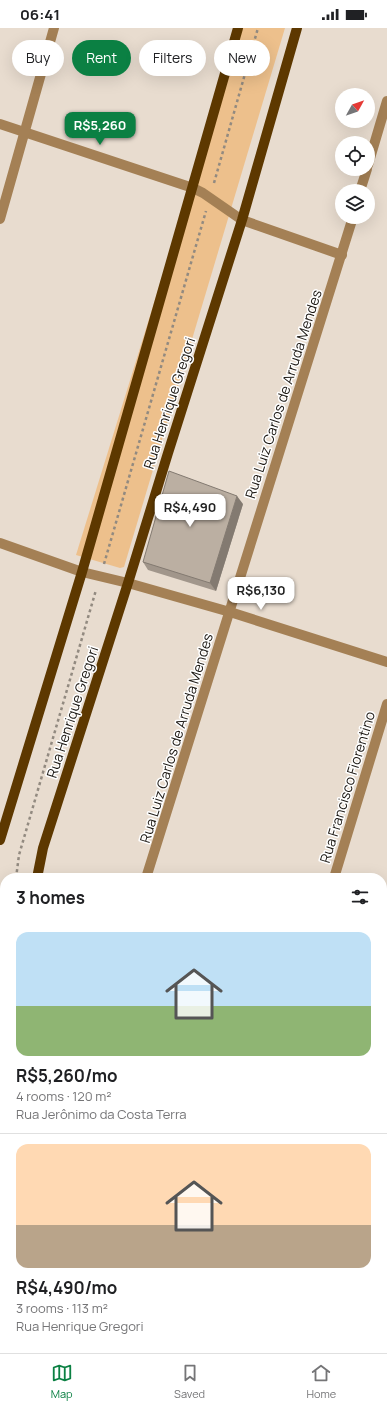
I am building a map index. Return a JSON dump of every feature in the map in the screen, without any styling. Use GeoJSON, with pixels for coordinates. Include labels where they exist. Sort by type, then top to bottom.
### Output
{"type":"FeatureCollection","features":[{"type":"Feature","properties":{"kind":"main road"},"geometry":{"type":"LineString","coordinates":[[0,840],[82,572],[238,28]]}},
{"type":"Feature","properties":{"kind":"main road","name":"Rua Henrique Gregori"},"geometry":{"type":"LineString","coordinates":[[38,873],[43,848],[242,220],[297,28]]}},
{"type":"Feature","properties":{"kind":"street"},"geometry":{"type":"LineString","coordinates":[[0,220],[26,132],[54,28]]}},
{"type":"Feature","properties":{"kind":"street"},"geometry":{"type":"LineString","coordinates":[[375,141],[387,101]]}},
{"type":"Feature","properties":{"kind":"street"},"geometry":{"type":"LineString","coordinates":[[0,124],[193,188],[210,197],[242,220],[342,255]]}},
{"type":"Feature","properties":{"kind":"street","name":"Rua Luiz Carlos de Arruda Mendes"},"geometry":{"type":"LineString","coordinates":[[148,873],[351,224]]}},
{"type":"Feature","properties":{"kind":"street"},"geometry":{"type":"LineString","coordinates":[[0,543],[82,572],[128,582],[230,612],[387,662]]}},
{"type":"Feature","properties":{"kind":"street","name":"Rua Francisco Fiorentino"},"geometry":{"type":"LineString","coordinates":[[336,873],[387,704]]}},
{"type":"Feature","properties":{"kind":"path"},"geometry":{"type":"LineString","coordinates":[[17,873],[19,855],[258,28]]}},
{"type":"Feature","properties":{"kind":"shaded area"},"geometry":{"type":"Polygon","coordinates":[[[239,28],[285,28],[124,567],[120,568],[76,555],[224,76],[270,76],[270,40],[235,40],[239,28]]]}},
{"type":"Feature","properties":{"kind":"building"},"geometry":{"type":"Polygon","coordinates":[[[169,471],[237,496],[210,583],[143,562],[169,471]]]}}]}
